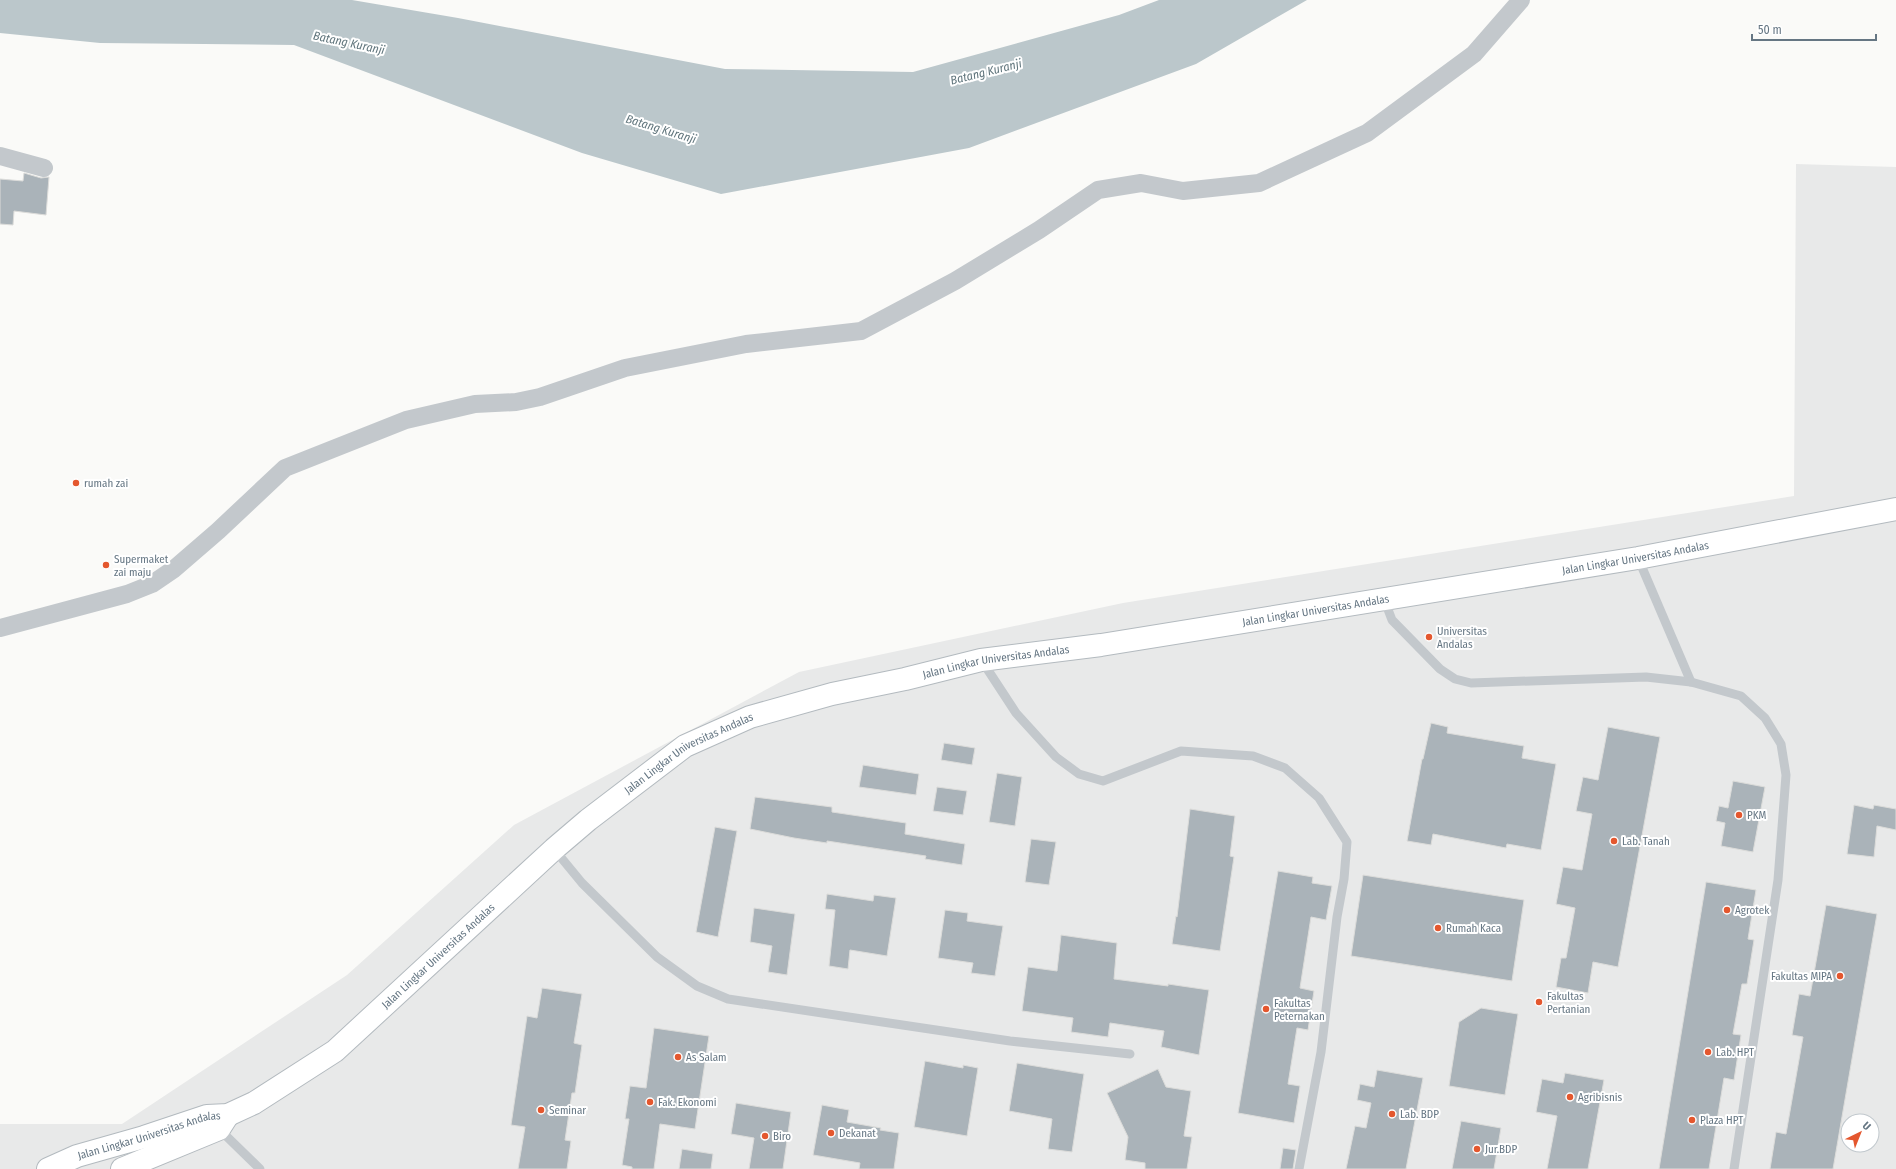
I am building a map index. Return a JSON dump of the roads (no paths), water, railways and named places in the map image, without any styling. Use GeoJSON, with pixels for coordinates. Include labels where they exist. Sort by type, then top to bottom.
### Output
{"type":"FeatureCollection","features":[{"type":"Feature","properties":{"kind":"street"},"geometry":{"type":"LineString","coordinates":[[0,628],[127,594],[152,584],[174,570],[285,468],[406,420],[475,404],[522,401],[540,397],[625,368],[746,344],[861,331],[955,281],[1039,230],[1098,190],[1141,183],[1183,191],[1259,183],[1367,133],[1474,54],[1521,0]]}},
{"type":"Feature","properties":{"kind":"street"},"geometry":{"type":"LineString","coordinates":[[0,156],[44,168]]}},
{"type":"Feature","properties":{"kind":"street","name":"Jalan Lingkar Universitas Andalas"},"geometry":{"type":"LineString","coordinates":[[122,1169],[224,1122],[335,1051],[554,849],[588,820],[685,746],[750,717],[832,694],[981,660],[1101,645],[1638,558],[1896,510]]}},
{"type":"Feature","properties":{"kind":"street","name":"Jalan Lingkar Universitas Andalas"},"geometry":{"type":"LineString","coordinates":[[48,1169],[77,1156],[144,1137],[207,1116],[224,1122]]}},
{"type":"Feature","properties":{"kind":"lane"},"geometry":{"type":"LineString","coordinates":[[1638,558],[1691,682]]}},
{"type":"Feature","properties":{"kind":"lane"},"geometry":{"type":"LineString","coordinates":[[1384,599],[1392,620],[1440,669],[1455,679],[1471,683],[1646,677],[1691,682],[1741,696],[1765,718],[1781,744],[1786,775],[1778,880],[1734,1169]]}},
{"type":"Feature","properties":{"kind":"lane"},"geometry":{"type":"LineString","coordinates":[[981,660],[1016,713],[1056,757],[1079,774],[1103,781],[1181,751],[1253,756],[1285,768],[1319,798],[1347,842],[1344,879],[1337,917],[1322,1052],[1299,1169]]}},
{"type":"Feature","properties":{"kind":"lane"},"geometry":{"type":"LineString","coordinates":[[554,849],[582,883],[656,956],[697,986],[728,999],[1010,1041],[1130,1054]]}},
{"type":"Feature","properties":{"kind":"lane"},"geometry":{"type":"LineString","coordinates":[[224,1122],[260,1169]]}},
{"type":"Feature","properties":{"kind":"water","name":"Batang Kuranji"},"geometry":{"type":"Polygon","coordinates":[[[0,0],[352,0],[458,18],[725,69],[913,72],[1119,15],[1159,0],[1307,0],[1196,64],[969,148],[721,194],[582,153],[294,45],[100,43],[0,33],[0,0]]]}},
{"type":"Feature","properties":{"kind":"place","name":"rumah zai"},"geometry":{"type":"Point","coordinates":[76,483]}},
{"type":"Feature","properties":{"kind":"place","name":"Supermaket zai maju"},"geometry":{"type":"Point","coordinates":[106,565]}},
{"type":"Feature","properties":{"kind":"place","name":"Universitas Andalas"},"geometry":{"type":"Point","coordinates":[1429,637]}},
{"type":"Feature","properties":{"kind":"place","name":"PKM"},"geometry":{"type":"Point","coordinates":[1739,815]}},
{"type":"Feature","properties":{"kind":"place","name":"Lab. Tanah"},"geometry":{"type":"Point","coordinates":[1614,841]}},
{"type":"Feature","properties":{"kind":"place","name":"Agrotek"},"geometry":{"type":"Point","coordinates":[1727,910]}},
{"type":"Feature","properties":{"kind":"place","name":"Rumah Kaca"},"geometry":{"type":"Point","coordinates":[1438,928]}},
{"type":"Feature","properties":{"kind":"place","name":"Fakultas MIPA"},"geometry":{"type":"Point","coordinates":[1840,976]}},
{"type":"Feature","properties":{"kind":"place","name":"Fakultas Pertanian"},"geometry":{"type":"Point","coordinates":[1539,1002]}},
{"type":"Feature","properties":{"kind":"place","name":"Fakultas Peternakan"},"geometry":{"type":"Point","coordinates":[1266,1009]}},
{"type":"Feature","properties":{"kind":"place","name":"Lab. HPT"},"geometry":{"type":"Point","coordinates":[1708,1052]}},
{"type":"Feature","properties":{"kind":"place","name":"As Salam"},"geometry":{"type":"Point","coordinates":[678,1057]}},
{"type":"Feature","properties":{"kind":"place","name":"Agribisnis"},"geometry":{"type":"Point","coordinates":[1570,1097]}},
{"type":"Feature","properties":{"kind":"place","name":"Fak. Ekonomi"},"geometry":{"type":"Point","coordinates":[650,1102]}},
{"type":"Feature","properties":{"kind":"place","name":"Seminar"},"geometry":{"type":"Point","coordinates":[541,1110]}},
{"type":"Feature","properties":{"kind":"place","name":"Lab. BDP"},"geometry":{"type":"Point","coordinates":[1392,1114]}},
{"type":"Feature","properties":{"kind":"place","name":"Plaza HPT"},"geometry":{"type":"Point","coordinates":[1692,1120]}},
{"type":"Feature","properties":{"kind":"place","name":"Dekanat"},"geometry":{"type":"Point","coordinates":[831,1133]}},
{"type":"Feature","properties":{"kind":"place","name":"Biro"},"geometry":{"type":"Point","coordinates":[765,1136]}},
{"type":"Feature","properties":{"kind":"place","name":"Jur.BDP"},"geometry":{"type":"Point","coordinates":[1477,1149]}}]}
